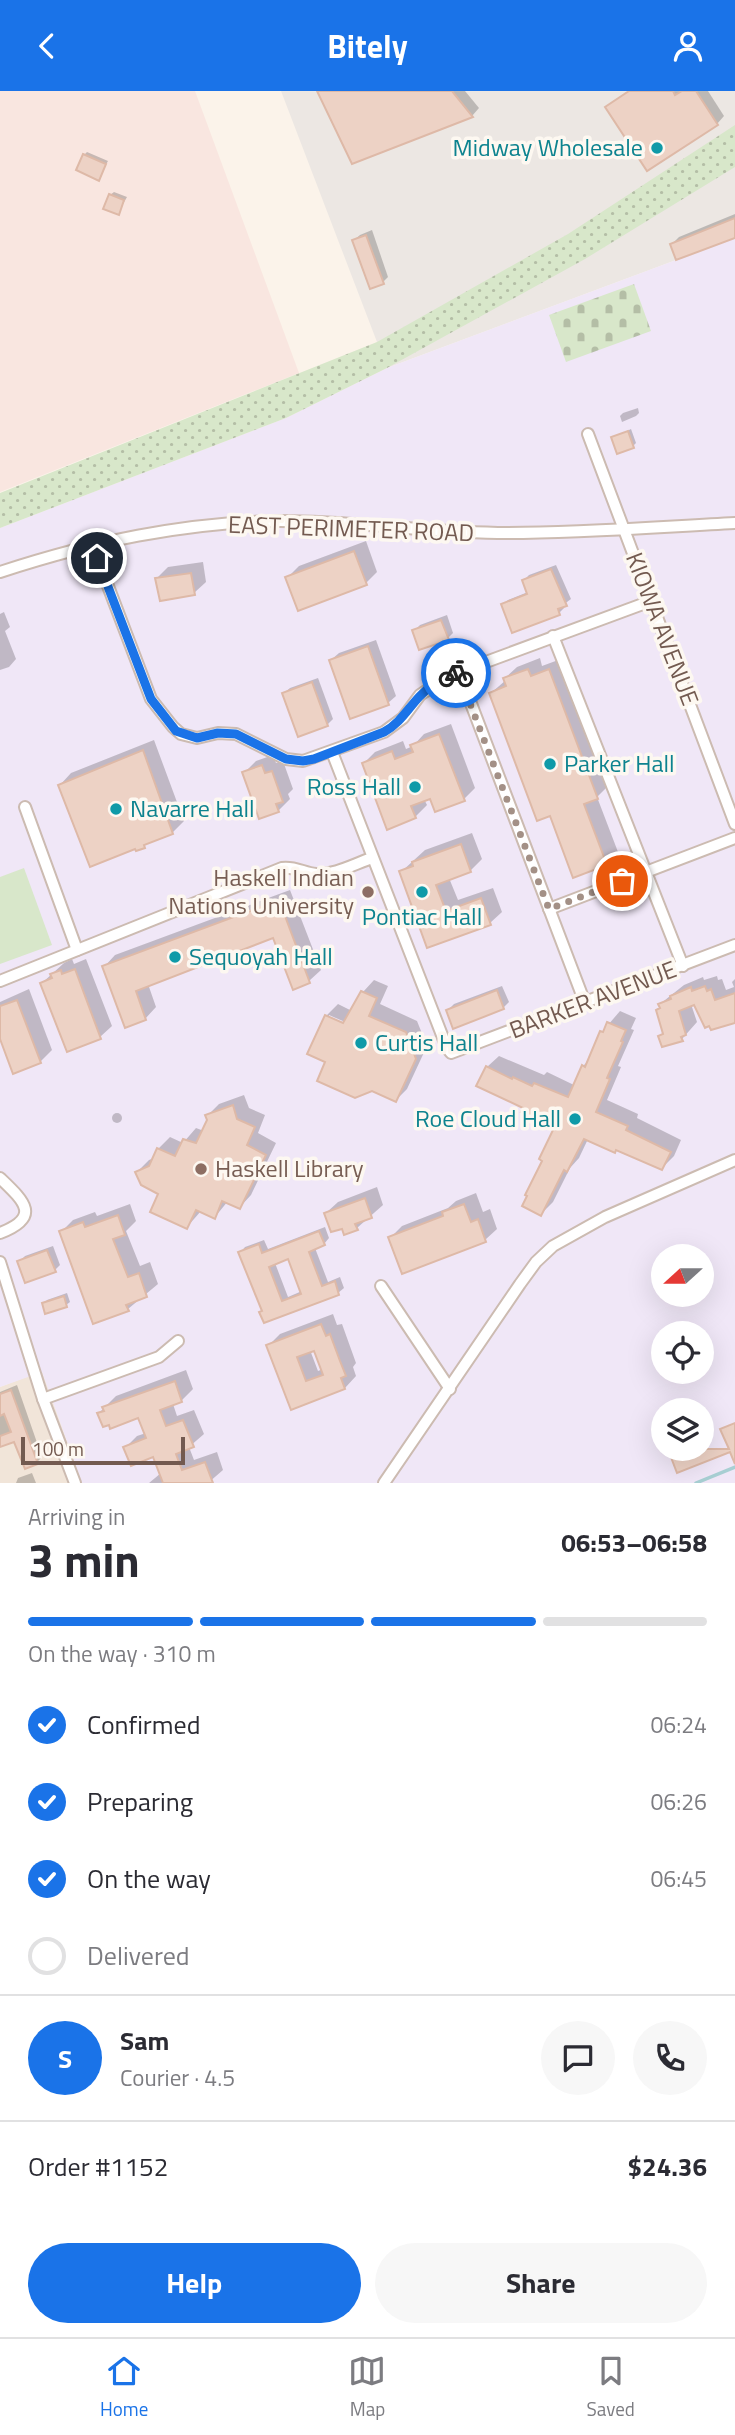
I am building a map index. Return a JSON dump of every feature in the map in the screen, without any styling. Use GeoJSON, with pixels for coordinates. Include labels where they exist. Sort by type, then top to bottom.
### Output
{"type":"FeatureCollection","features":[{"type":"Feature","properties":{"kind":"street","name":"KIOWA AVENUE"},"geometry":{"type":"LineString","coordinates":[[588,434],[735,824]]}},
{"type":"Feature","properties":{"kind":"street","name":"EAST PERIMETER ROAD"},"geometry":{"type":"LineString","coordinates":[[0,572],[92,544],[196,526],[281,521],[458,533],[556,533],[735,523]]}},
{"type":"Feature","properties":{"kind":"street"},"geometry":{"type":"LineString","coordinates":[[92,544],[151,699],[176,731],[197,738],[218,733],[236,734],[286,759],[298,761],[314,759],[394,726],[421,695],[433,685],[458,672],[651,601]]}},
{"type":"Feature","properties":{"kind":"street"},"geometry":{"type":"LineString","coordinates":[[553,636],[683,966]]}},
{"type":"Feature","properties":{"kind":"street"},"geometry":{"type":"LineString","coordinates":[[458,672],[585,1003]]}},
{"type":"Feature","properties":{"kind":"street"},"geometry":{"type":"LineString","coordinates":[[0,981],[282,868],[323,874],[372,857],[332,752]]}},
{"type":"Feature","properties":{"kind":"street"},"geometry":{"type":"LineString","coordinates":[[25,807],[77,950]]}},
{"type":"Feature","properties":{"kind":"street"},"geometry":{"type":"LineString","coordinates":[[549,909],[735,838]]}},
{"type":"Feature","properties":{"kind":"street","name":"BARKER AVENUE"},"geometry":{"type":"LineString","coordinates":[[372,857],[451,1053],[735,945]]}},
{"type":"Feature","properties":{"kind":"street"},"geometry":{"type":"LineString","coordinates":[[384,1483],[520,1284],[536,1262],[553,1246],[605,1217],[735,1160]]}},
{"type":"Feature","properties":{"kind":"street"},"geometry":{"type":"LineString","coordinates":[[0,1178],[21,1198],[25,1210],[24,1219],[19,1226],[0,1233]]}},
{"type":"Feature","properties":{"kind":"street"},"geometry":{"type":"LineString","coordinates":[[0,1262],[43,1399],[75,1483]]}},
{"type":"Feature","properties":{"kind":"street"},"geometry":{"type":"LineString","coordinates":[[382,1286],[450,1389]]}},
{"type":"Feature","properties":{"kind":"street"},"geometry":{"type":"LineString","coordinates":[[43,1399],[159,1357],[178,1341]]}},
{"type":"Feature","properties":{"kind":"shaded area"},"geometry":{"type":"Polygon","coordinates":[[[0,91],[195,91],[299,373],[0,492],[0,91]]]}},
{"type":"Feature","properties":{"kind":"shaded area"},"geometry":{"type":"Polygon","coordinates":[[[281,91],[735,91],[735,238],[387,368],[281,91]]]}},
{"type":"Feature","properties":{"kind":"shaded area","name":"Haskell Indian Nations University"},"geometry":{"type":"Polygon","coordinates":[[[735,238],[735,1483],[82,1483],[42,1372],[0,1387],[0,528],[286,418],[387,368],[735,238]]]}},
{"type":"Feature","properties":{"kind":"shaded area"},"geometry":{"type":"Polygon","coordinates":[[[42,1371],[82,1483],[0,1483],[0,1387],[42,1371]]]}},
{"type":"Feature","properties":{"kind":"green space"},"geometry":{"type":"Polygon","coordinates":[[[735,125],[735,167],[585,259],[387,368],[286,418],[0,528],[0,493],[377,342],[568,234],[735,125]]]}},
{"type":"Feature","properties":{"kind":"green space"},"geometry":{"type":"Polygon","coordinates":[[[634,284],[651,331],[566,362],[549,315],[634,284]]]}},
{"type":"Feature","properties":{"kind":"green space"},"geometry":{"type":"Polygon","coordinates":[[[24,868],[52,945],[0,964],[0,877],[24,868]]]}},
{"type":"Feature","properties":{"kind":"building"},"geometry":{"type":"Polygon","coordinates":[[[317,91],[452,91],[473,117],[352,164],[317,91]]]}},
{"type":"Feature","properties":{"kind":"building","name":"Midway Wholesale"},"geometry":{"type":"Polygon","coordinates":[[[629,91],[673,91],[675,95],[682,91],[696,91],[718,125],[647,171],[605,107],[629,91]]]}},
{"type":"Feature","properties":{"kind":"building"},"geometry":{"type":"Polygon","coordinates":[[[83,154],[106,164],[99,181],[76,170],[83,154]]]}},
{"type":"Feature","properties":{"kind":"building"},"geometry":{"type":"Polygon","coordinates":[[[109,194],[124,200],[119,215],[103,209],[109,194]]]}},
{"type":"Feature","properties":{"kind":"building"},"geometry":{"type":"Polygon","coordinates":[[[735,218],[735,238],[676,260],[670,244],[735,218]]]}},
{"type":"Feature","properties":{"kind":"building"},"geometry":{"type":"Polygon","coordinates":[[[366,235],[384,284],[370,289],[352,240],[366,235]]]}},
{"type":"Feature","properties":{"kind":"building"},"geometry":{"type":"Polygon","coordinates":[[[628,431],[634,448],[617,454],[611,437],[628,431]]]}},
{"type":"Feature","properties":{"kind":"building"},"geometry":{"type":"Polygon","coordinates":[[[354,551],[367,585],[298,611],[285,577],[354,551]]]}},
{"type":"Feature","properties":{"kind":"building"},"geometry":{"type":"Polygon","coordinates":[[[551,569],[567,606],[558,609],[560,615],[512,633],[501,604],[527,594],[522,580],[551,569]]]}},
{"type":"Feature","properties":{"kind":"building"},"geometry":{"type":"Polygon","coordinates":[[[191,573],[195,595],[160,601],[155,578],[191,573]]]}},
{"type":"Feature","properties":{"kind":"building"},"geometry":{"type":"Polygon","coordinates":[[[441,620],[449,640],[419,650],[412,630],[441,620]]]}},
{"type":"Feature","properties":{"kind":"building"},"geometry":{"type":"Polygon","coordinates":[[[368,646],[389,705],[350,719],[329,660],[368,646]]]}},
{"type":"Feature","properties":{"kind":"building","name":"Parker Hall"},"geometry":{"type":"Polygon","coordinates":[[[528,669],[531,676],[549,669],[598,799],[584,804],[607,865],[573,878],[550,816],[537,821],[489,693],[506,686],[503,678],[528,669]]]}},
{"type":"Feature","properties":{"kind":"building"},"geometry":{"type":"Polygon","coordinates":[[[312,682],[328,726],[298,737],[282,693],[312,682]]]}},
{"type":"Feature","properties":{"kind":"building","name":"Ross Hall"},"geometry":{"type":"Polygon","coordinates":[[[439,734],[465,801],[435,812],[430,799],[411,806],[416,818],[387,830],[362,763],[392,751],[395,759],[413,752],[410,745],[439,734]]]}},
{"type":"Feature","properties":{"kind":"building","name":"Navarre Hall"},"geometry":{"type":"Polygon","coordinates":[[[143,750],[173,834],[144,845],[145,848],[135,849],[90,867],[58,785],[143,750]]]}},
{"type":"Feature","properties":{"kind":"building"},"geometry":{"type":"Polygon","coordinates":[[[262,765],[265,773],[272,771],[283,802],[276,804],[279,812],[259,819],[242,772],[262,765]]]}},
{"type":"Feature","properties":{"kind":"building","name":"Pontiac Hall"},"geometry":{"type":"Polygon","coordinates":[[[461,844],[471,872],[436,885],[446,911],[481,898],[491,925],[427,948],[399,871],[413,866],[412,862],[461,844]]]}},
{"type":"Feature","properties":{"kind":"building","name":"Sequoyah Hall"},"geometry":{"type":"Polygon","coordinates":[[[279,900],[310,983],[293,990],[273,938],[136,991],[146,1020],[125,1028],[102,966],[279,900]]]}},
{"type":"Feature","properties":{"kind":"building"},"geometry":{"type":"Polygon","coordinates":[[[75,969],[101,1039],[67,1052],[40,983],[52,978],[50,974],[61,970],[62,974],[75,969]]]}},
{"type":"Feature","properties":{"kind":"building"},"geometry":{"type":"Polygon","coordinates":[[[705,986],[707,991],[711,989],[715,1000],[735,993],[735,1023],[711,1030],[709,1026],[705,1028],[694,1005],[679,1011],[686,1035],[681,1037],[683,1041],[662,1047],[658,1036],[663,1034],[656,1010],[660,1008],[658,1004],[691,987],[692,991],[705,986]]]}},
{"type":"Feature","properties":{"kind":"building"},"geometry":{"type":"Polygon","coordinates":[[[497,990],[504,1009],[453,1029],[446,1010],[497,990]]]}},
{"type":"Feature","properties":{"kind":"building","name":"Curtis Hall"},"geometry":{"type":"Polygon","coordinates":[[[361,991],[377,998],[369,1016],[406,1032],[416,1059],[396,1102],[372,1091],[355,1098],[317,1081],[325,1062],[307,1054],[325,1015],[343,1023],[361,991]]]}},
{"type":"Feature","properties":{"kind":"building"},"geometry":{"type":"Polygon","coordinates":[[[17,1000],[41,1063],[13,1074],[0,1039],[0,1006],[17,1000]]]}},
{"type":"Feature","properties":{"kind":"building","name":"Roe Cloud Hall"},"geometry":{"type":"Polygon","coordinates":[[[607,1022],[626,1030],[596,1112],[628,1126],[626,1130],[671,1152],[662,1170],[584,1139],[567,1172],[564,1170],[541,1216],[522,1206],[542,1161],[539,1159],[554,1128],[521,1112],[523,1108],[476,1086],[486,1066],[512,1079],[513,1077],[532,1086],[534,1083],[568,1097],[582,1065],[585,1067],[600,1031],[603,1032],[607,1022]]]}},
{"type":"Feature","properties":{"kind":"building","name":"Haskell Library"},"geometry":{"type":"Polygon","coordinates":[[[233,1105],[237,1119],[255,1127],[247,1145],[266,1155],[240,1209],[222,1201],[215,1219],[196,1210],[187,1229],[150,1212],[158,1194],[141,1185],[135,1172],[149,1166],[157,1148],[175,1156],[183,1139],[196,1143],[207,1120],[205,1115],[233,1105]]]}},
{"type":"Feature","properties":{"kind":"building"},"geometry":{"type":"Polygon","coordinates":[[[365,1198],[372,1218],[355,1224],[358,1230],[344,1235],[342,1229],[331,1232],[324,1213],[365,1198]]]}},
{"type":"Feature","properties":{"kind":"building"},"geometry":{"type":"Polygon","coordinates":[[[464,1204],[471,1222],[478,1219],[486,1242],[402,1274],[388,1237],[443,1216],[442,1212],[464,1204]]]}},
{"type":"Feature","properties":{"kind":"building"},"geometry":{"type":"Polygon","coordinates":[[[118,1215],[125,1235],[113,1239],[128,1277],[139,1273],[147,1297],[126,1305],[129,1311],[93,1324],[59,1231],[83,1222],[85,1227],[118,1215]]]}},
{"type":"Feature","properties":{"kind":"building"},"geometry":{"type":"Polygon","coordinates":[[[319,1231],[325,1245],[309,1252],[322,1286],[335,1281],[339,1295],[264,1323],[259,1312],[262,1311],[238,1252],[259,1244],[262,1253],[319,1231]],[[288,1259],[269,1267],[282,1301],[301,1294],[288,1259]]]}},
{"type":"Feature","properties":{"kind":"building"},"geometry":{"type":"Polygon","coordinates":[[[47,1250],[56,1272],[25,1283],[17,1261],[47,1250]]]}},
{"type":"Feature","properties":{"kind":"building"},"geometry":{"type":"Polygon","coordinates":[[[64,1296],[67,1307],[45,1314],[42,1303],[64,1296]]]}},
{"type":"Feature","properties":{"kind":"building"},"geometry":{"type":"Polygon","coordinates":[[[321,1324],[326,1336],[330,1334],[346,1376],[341,1378],[345,1389],[291,1410],[266,1345],[321,1324]],[[314,1351],[297,1357],[306,1381],[323,1375],[314,1351]]]}},
{"type":"Feature","properties":{"kind":"building"},"geometry":{"type":"Polygon","coordinates":[[[175,1381],[182,1402],[160,1410],[166,1426],[183,1420],[194,1447],[176,1454],[182,1470],[205,1462],[213,1483],[163,1483],[153,1457],[131,1466],[123,1447],[146,1438],[138,1418],[110,1429],[109,1425],[103,1427],[97,1413],[104,1411],[102,1407],[175,1381]]]}},
{"type":"Feature","properties":{"kind":"building"},"geometry":{"type":"Polygon","coordinates":[[[11,1390],[38,1464],[25,1469],[14,1442],[0,1447],[0,1436],[11,1432],[4,1414],[0,1416],[0,1394],[11,1390]]]}},
{"type":"Feature","properties":{"kind":"building"},"geometry":{"type":"Polygon","coordinates":[[[735,1423],[735,1464],[730,1452],[714,1458],[714,1449],[729,1449],[720,1429],[735,1423]]]}},
{"type":"Feature","properties":{"kind":"building"},"geometry":{"type":"Polygon","coordinates":[[[672,1461],[707,1461],[677,1473],[672,1461]]]}},
{"type":"Feature","properties":{"kind":"waterway"},"geometry":{"type":"LineString","coordinates":[[696,1483],[735,1467]]}},
{"type":"Feature","properties":{"kind":"way so far"},"geometry":{"type":"LineString","coordinates":[[456,673],[458,672],[549,909],[622,881]]}},
{"type":"Feature","properties":{"kind":"place","name":"Midway Wholesale"},"geometry":{"type":"Point","coordinates":[657,148]}},
{"type":"Feature","properties":{"kind":"place","name":"Parker Hall"},"geometry":{"type":"Point","coordinates":[550,764]}},
{"type":"Feature","properties":{"kind":"place","name":"Ross Hall"},"geometry":{"type":"Point","coordinates":[415,787]}},
{"type":"Feature","properties":{"kind":"place","name":"Navarre Hall"},"geometry":{"type":"Point","coordinates":[116,809]}},
{"type":"Feature","properties":{"kind":"place","name":"Haskell Indian Nations University"},"geometry":{"type":"Point","coordinates":[368,892]}},
{"type":"Feature","properties":{"kind":"place","name":"Pontiac Hall"},"geometry":{"type":"Point","coordinates":[422,892]}},
{"type":"Feature","properties":{"kind":"place","name":"Sequoyah Hall"},"geometry":{"type":"Point","coordinates":[175,957]}},
{"type":"Feature","properties":{"kind":"place","name":"Curtis Hall"},"geometry":{"type":"Point","coordinates":[361,1043]}},
{"type":"Feature","properties":{"kind":"place","name":"Roe Cloud Hall"},"geometry":{"type":"Point","coordinates":[575,1119]}},
{"type":"Feature","properties":{"kind":"place","name":"Haskell Library"},"geometry":{"type":"Point","coordinates":[201,1169]}},
{"type":"Feature","properties":{"kind":"route"},"geometry":{"type":"LineString","coordinates":[[97,558],[151,699],[181,734],[197,738],[218,733],[236,734],[286,759],[314,759],[394,726],[421,695],[456,673]]}}]}
